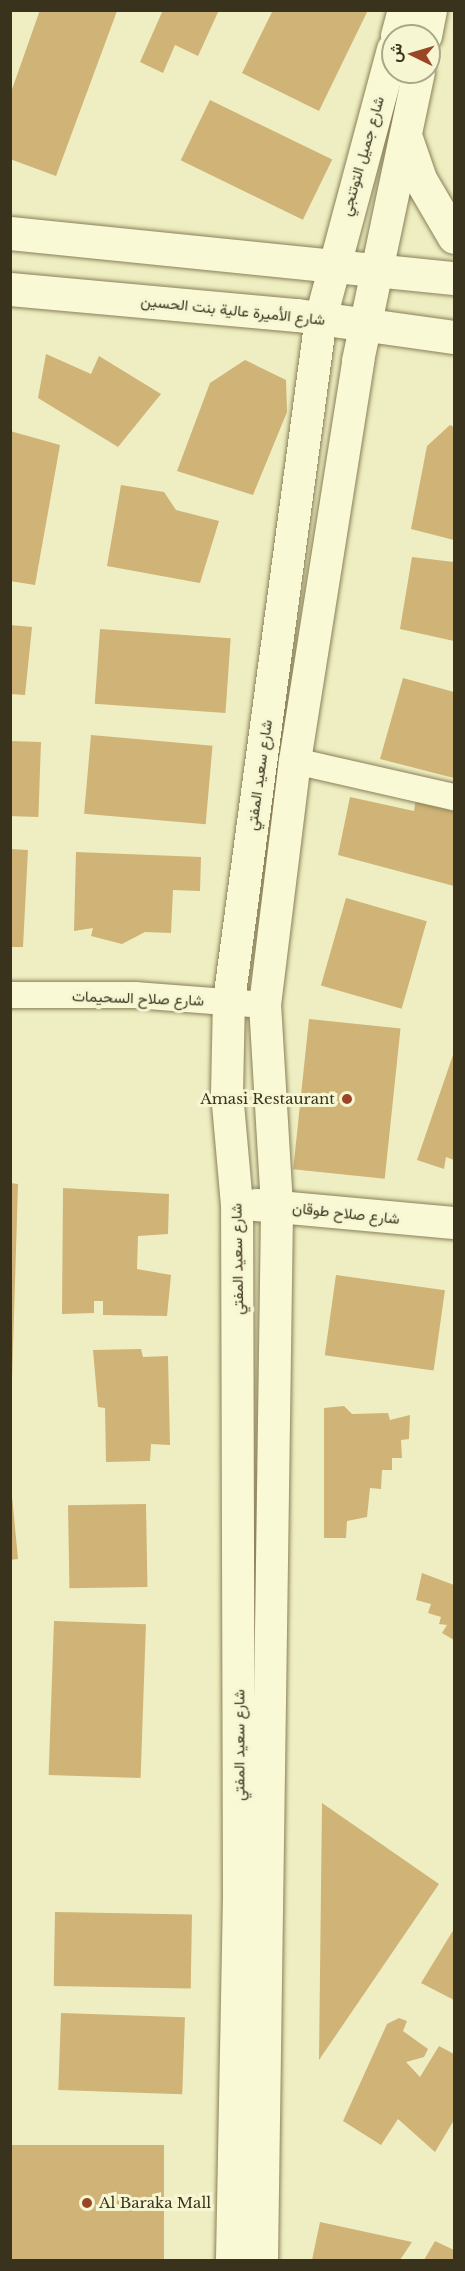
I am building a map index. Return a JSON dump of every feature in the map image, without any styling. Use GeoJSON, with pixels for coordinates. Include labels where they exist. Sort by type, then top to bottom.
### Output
{"type":"FeatureCollection","features":[{"type":"Feature","properties":{"kind":"main road"},"geometry":{"type":"LineString","coordinates":[[406,138],[420,179],[454,237]]}},
{"type":"Feature","properties":{"kind":"main road"},"geometry":{"type":"LineString","coordinates":[[10,233],[454,278]]}},
{"type":"Feature","properties":{"kind":"main road","name":"شارع الأميرة عالية بنت الحسين"},"geometry":{"type":"LineString","coordinates":[[10,289],[321,318],[454,337]]}},
{"type":"Feature","properties":{"kind":"street","name":"شارع جميل التوتنجي"},"geometry":{"type":"LineString","coordinates":[[332,264],[383,84]]}},
{"type":"Feature","properties":{"kind":"street"},"geometry":{"type":"LineString","coordinates":[[262,2260],[277,1206],[265,1005],[296,761],[365,323],[374,269],[417,84]]}},
{"type":"Feature","properties":{"kind":"street","name":"شارع سعيد المفتي"},"geometry":{"type":"LineString","coordinates":[[232,2260],[239,1900],[237,1205],[227,1094],[229,1001],[321,318],[332,264]]}},
{"type":"Feature","properties":{"kind":"street"},"geometry":{"type":"LineString","coordinates":[[296,761],[454,797]]}},
{"type":"Feature","properties":{"kind":"street","name":"شارع صلاح السحيمات"},"geometry":{"type":"LineString","coordinates":[[10,996],[229,1001],[265,1005]]}},
{"type":"Feature","properties":{"kind":"street","name":"شارع صلاح طوقان"},"geometry":{"type":"LineString","coordinates":[[237,1205],[277,1206],[454,1223]]}},
{"type":"Feature","properties":{"kind":"building"},"geometry":{"type":"Polygon","coordinates":[[[40,10],[117,11],[56,176],[10,159],[10,95],[40,10]]]}},
{"type":"Feature","properties":{"kind":"building"},"geometry":{"type":"Polygon","coordinates":[[[163,10],[219,10],[198,56],[175,45],[163,73],[140,62],[163,10]]]}},
{"type":"Feature","properties":{"kind":"building"},"geometry":{"type":"Polygon","coordinates":[[[273,10],[368,10],[319,111],[242,73],[273,10]]]}},
{"type":"Feature","properties":{"kind":"building"},"geometry":{"type":"Polygon","coordinates":[[[210,100],[332,160],[303,220],[181,160],[210,100]]]}},
{"type":"Feature","properties":{"kind":"building"},"geometry":{"type":"Polygon","coordinates":[[[46,354],[91,374],[99,356],[161,394],[118,447],[38,398],[46,354]]]}},
{"type":"Feature","properties":{"kind":"building"},"geometry":{"type":"Polygon","coordinates":[[[245,360],[286,380],[287,412],[253,495],[177,471],[210,383],[245,360]]]}},
{"type":"Feature","properties":{"kind":"building"},"geometry":{"type":"Polygon","coordinates":[[[450,425],[454,427],[454,540],[411,529],[427,446],[450,425]]]}},
{"type":"Feature","properties":{"kind":"building"},"geometry":{"type":"Polygon","coordinates":[[[10,431],[60,445],[35,585],[10,581],[10,431]]]}},
{"type":"Feature","properties":{"kind":"building"},"geometry":{"type":"Polygon","coordinates":[[[121,485],[164,492],[176,510],[219,521],[200,583],[107,566],[121,485]]]}},
{"type":"Feature","properties":{"kind":"building"},"geometry":{"type":"Polygon","coordinates":[[[412,557],[454,562],[454,641],[400,629],[412,557]]]}},
{"type":"Feature","properties":{"kind":"building"},"geometry":{"type":"Polygon","coordinates":[[[10,625],[32,627],[25,695],[10,694],[10,625]]]}},
{"type":"Feature","properties":{"kind":"building"},"geometry":{"type":"Polygon","coordinates":[[[100,629],[231,638],[225,713],[95,704],[100,629]]]}},
{"type":"Feature","properties":{"kind":"building"},"geometry":{"type":"Polygon","coordinates":[[[403,678],[454,692],[454,778],[380,759],[403,678]]]}},
{"type":"Feature","properties":{"kind":"building"},"geometry":{"type":"Polygon","coordinates":[[[91,735],[213,746],[206,824],[84,814],[91,735]]]}},
{"type":"Feature","properties":{"kind":"building"},"geometry":{"type":"Polygon","coordinates":[[[10,741],[41,742],[38,817],[10,816],[10,741]]]}},
{"type":"Feature","properties":{"kind":"building"},"geometry":{"type":"Polygon","coordinates":[[[350,797],[414,811],[416,798],[454,812],[454,886],[338,855],[350,797]]]}},
{"type":"Feature","properties":{"kind":"building"},"geometry":{"type":"Polygon","coordinates":[[[10,849],[28,850],[23,947],[10,947],[10,849]]]}},
{"type":"Feature","properties":{"kind":"building"},"geometry":{"type":"Polygon","coordinates":[[[76,852],[201,857],[200,891],[173,890],[171,933],[145,932],[122,944],[91,936],[93,928],[74,931],[76,852]]]}},
{"type":"Feature","properties":{"kind":"building"},"geometry":{"type":"Polygon","coordinates":[[[346,898],[427,921],[402,1009],[321,985],[346,898]]]}},
{"type":"Feature","properties":{"kind":"building","name":"Amasi Restaurant"},"geometry":{"type":"Polygon","coordinates":[[[309,1019],[400,1029],[385,1179],[293,1169],[309,1019]]]}},
{"type":"Feature","properties":{"kind":"building"},"geometry":{"type":"Polygon","coordinates":[[[454,1052],[454,1160],[446,1157],[444,1169],[417,1160],[454,1052]]]}},
{"type":"Feature","properties":{"kind":"building"},"geometry":{"type":"Polygon","coordinates":[[[10,1183],[18,1184],[12,1381],[10,1381],[10,1183]]]}},
{"type":"Feature","properties":{"kind":"building"},"geometry":{"type":"Polygon","coordinates":[[[63,1188],[169,1194],[168,1234],[138,1236],[137,1269],[171,1275],[167,1316],[103,1315],[103,1301],[94,1301],[94,1313],[62,1314],[63,1188]]]}},
{"type":"Feature","properties":{"kind":"building"},"geometry":{"type":"Polygon","coordinates":[[[336,1275],[445,1290],[434,1371],[325,1355],[336,1275]]]}},
{"type":"Feature","properties":{"kind":"building"},"geometry":{"type":"Polygon","coordinates":[[[141,1349],[143,1357],[168,1356],[170,1445],[151,1444],[150,1461],[106,1462],[105,1408],[98,1407],[93,1350],[141,1349]]]}},
{"type":"Feature","properties":{"kind":"building"},"geometry":{"type":"Polygon","coordinates":[[[344,1406],[352,1414],[388,1413],[390,1420],[410,1415],[409,1439],[401,1440],[402,1458],[392,1458],[392,1470],[382,1470],[381,1489],[370,1488],[367,1517],[347,1521],[346,1538],[324,1538],[324,1408],[344,1406]]]}},
{"type":"Feature","properties":{"kind":"building"},"geometry":{"type":"Polygon","coordinates":[[[10,1475],[18,1559],[10,1560],[10,1475]]]}},
{"type":"Feature","properties":{"kind":"building"},"geometry":{"type":"Polygon","coordinates":[[[146,1504],[147,1587],[69,1588],[68,1505],[146,1504]]]}},
{"type":"Feature","properties":{"kind":"building"},"geometry":{"type":"Polygon","coordinates":[[[422,1573],[454,1585],[454,1640],[442,1633],[447,1625],[439,1624],[441,1617],[428,1613],[431,1604],[416,1600],[422,1573]]]}},
{"type":"Feature","properties":{"kind":"building"},"geometry":{"type":"Polygon","coordinates":[[[54,1621],[146,1624],[141,1778],[49,1775],[54,1621]]]}},
{"type":"Feature","properties":{"kind":"building"},"geometry":{"type":"Polygon","coordinates":[[[322,1803],[439,1884],[319,2060],[322,1803]]]}},
{"type":"Feature","properties":{"kind":"building"},"geometry":{"type":"Polygon","coordinates":[[[55,1912],[192,1914],[191,1988],[54,1986],[55,1912]]]}},
{"type":"Feature","properties":{"kind":"building"},"geometry":{"type":"Polygon","coordinates":[[[454,1929],[454,2000],[421,1983],[454,1929]]]}},
{"type":"Feature","properties":{"kind":"building"},"geometry":{"type":"Polygon","coordinates":[[[61,2013],[185,2017],[182,2094],[58,2090],[61,2013]]]}},
{"type":"Feature","properties":{"kind":"building"},"geometry":{"type":"Polygon","coordinates":[[[399,2018],[407,2021],[403,2031],[428,2049],[424,2057],[406,2062],[420,2077],[439,2046],[454,2054],[454,2120],[435,2152],[398,2119],[381,2145],[343,2121],[387,2024],[399,2018]]]}},
{"type":"Feature","properties":{"kind":"building","name":"Al Baraka Mall"},"geometry":{"type":"Polygon","coordinates":[[[10,2145],[164,2145],[164,2260],[10,2260],[10,2145]]]}},
{"type":"Feature","properties":{"kind":"building"},"geometry":{"type":"Polygon","coordinates":[[[320,2222],[412,2242],[400,2260],[312,2260],[320,2222]]]}},
{"type":"Feature","properties":{"kind":"building"},"geometry":{"type":"Polygon","coordinates":[[[435,2241],[454,2250],[454,2260],[424,2260],[435,2241]]]}},
{"type":"Feature","properties":{"kind":"place","name":"Amasi Restaurant"},"geometry":{"type":"Point","coordinates":[347,1099]}},
{"type":"Feature","properties":{"kind":"place","name":"Al Baraka Mall"},"geometry":{"type":"Point","coordinates":[87,2203]}}]}
